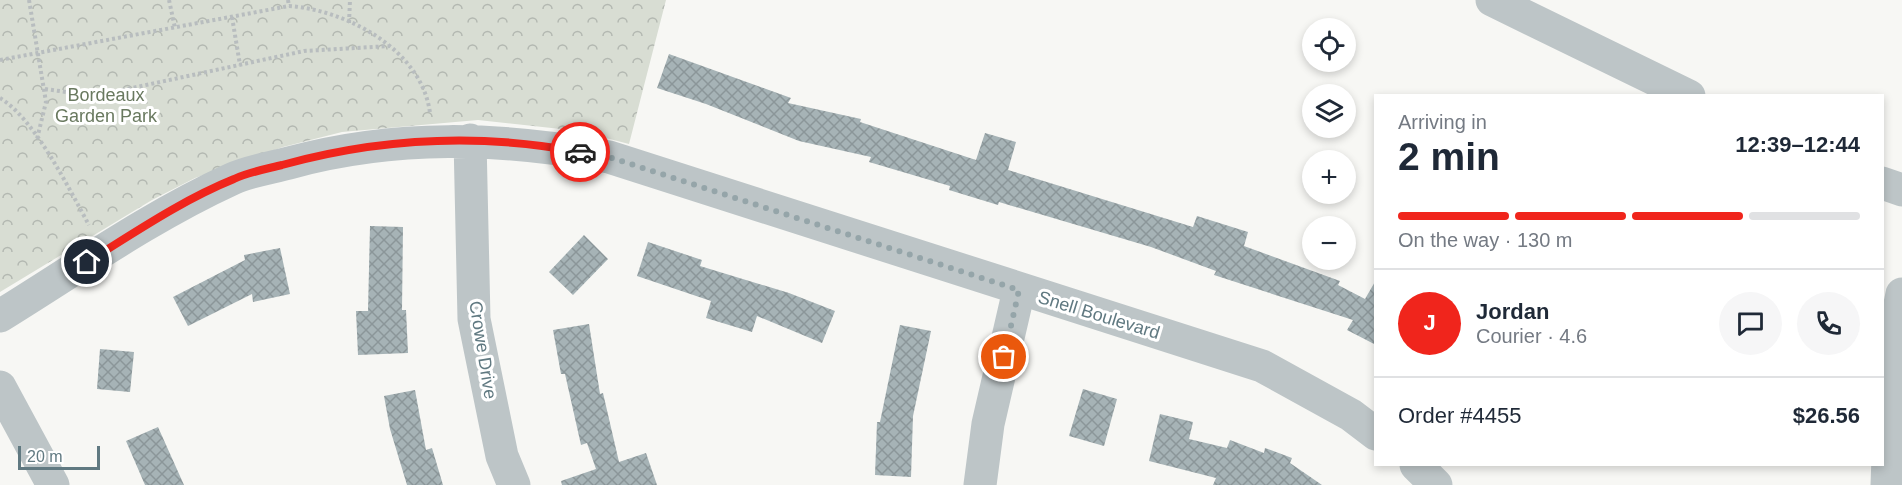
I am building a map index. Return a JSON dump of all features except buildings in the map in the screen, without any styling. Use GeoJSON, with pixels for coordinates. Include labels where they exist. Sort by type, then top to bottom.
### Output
{"type":"FeatureCollection","features":[{"type":"Feature","properties":{"kind":"street"},"geometry":{"type":"LineString","coordinates":[[1492,0],[1685,94]]}},
{"type":"Feature","properties":{"kind":"street","name":"Snell Boulevard"},"geometry":{"type":"LineString","coordinates":[[0,315],[170,211],[234,178],[342,150],[433,140],[470,140],[550,146],[609,157],[1262,366],[1351,415],[1374,432]]}},
{"type":"Feature","properties":{"kind":"street","name":"Crowe Drive"},"geometry":{"type":"LineString","coordinates":[[470,140],[474,319],[502,456],[514,485]]}},
{"type":"Feature","properties":{"kind":"street"},"geometry":{"type":"LineString","coordinates":[[1884,184],[1902,190]]}},
{"type":"Feature","properties":{"kind":"street"},"geometry":{"type":"LineString","coordinates":[[980,485],[988,424],[1019,290]]}},
{"type":"Feature","properties":{"kind":"street"},"geometry":{"type":"LineString","coordinates":[[1887,485],[1892,345],[1902,294]]}},
{"type":"Feature","properties":{"kind":"street"},"geometry":{"type":"LineString","coordinates":[[0,387],[53,485]]}},
{"type":"Feature","properties":{"kind":"street"},"geometry":{"type":"LineString","coordinates":[[1417,466],[1436,485]]}},
{"type":"Feature","properties":{"kind":"path"},"geometry":{"type":"LineString","coordinates":[[29,0],[45,89],[46,113],[37,139]]}},
{"type":"Feature","properties":{"kind":"path"},"geometry":{"type":"LineString","coordinates":[[170,0],[175,28]]}},
{"type":"Feature","properties":{"kind":"path"},"geometry":{"type":"LineString","coordinates":[[288,0],[290,6]]}},
{"type":"Feature","properties":{"kind":"path"},"geometry":{"type":"LineString","coordinates":[[349,23],[350,0]]}},
{"type":"Feature","properties":{"kind":"path"},"geometry":{"type":"LineString","coordinates":[[0,60],[290,6],[318,10],[349,23],[390,46],[412,68],[424,89],[430,110],[433,140]]}},
{"type":"Feature","properties":{"kind":"path"},"geometry":{"type":"LineString","coordinates":[[232,17],[240,65]]}},
{"type":"Feature","properties":{"kind":"path"},"geometry":{"type":"LineString","coordinates":[[45,89],[95,96],[304,51],[390,46]]}},
{"type":"Feature","properties":{"kind":"path"},"geometry":{"type":"LineString","coordinates":[[0,98],[15,109],[49,155],[104,251]]}},
{"type":"Feature","properties":{"kind":"green space","name":"Bordeaux Garden Park"},"geometry":{"type":"Polygon","coordinates":[[[0,0],[666,0],[629,144],[579,131],[478,120],[342,132],[283,147],[195,178],[152,200],[0,292],[0,0]]]}},
{"type":"Feature","properties":{"kind":"way so far"},"geometry":{"type":"LineString","coordinates":[[580,152],[609,157],[1019,290],[1004,357]]}},
{"type":"Feature","properties":{"kind":"route"},"geometry":{"type":"LineString","coordinates":[[87,262],[170,211],[234,178],[342,150],[392,143],[470,140],[550,146],[580,152]]}}]}
